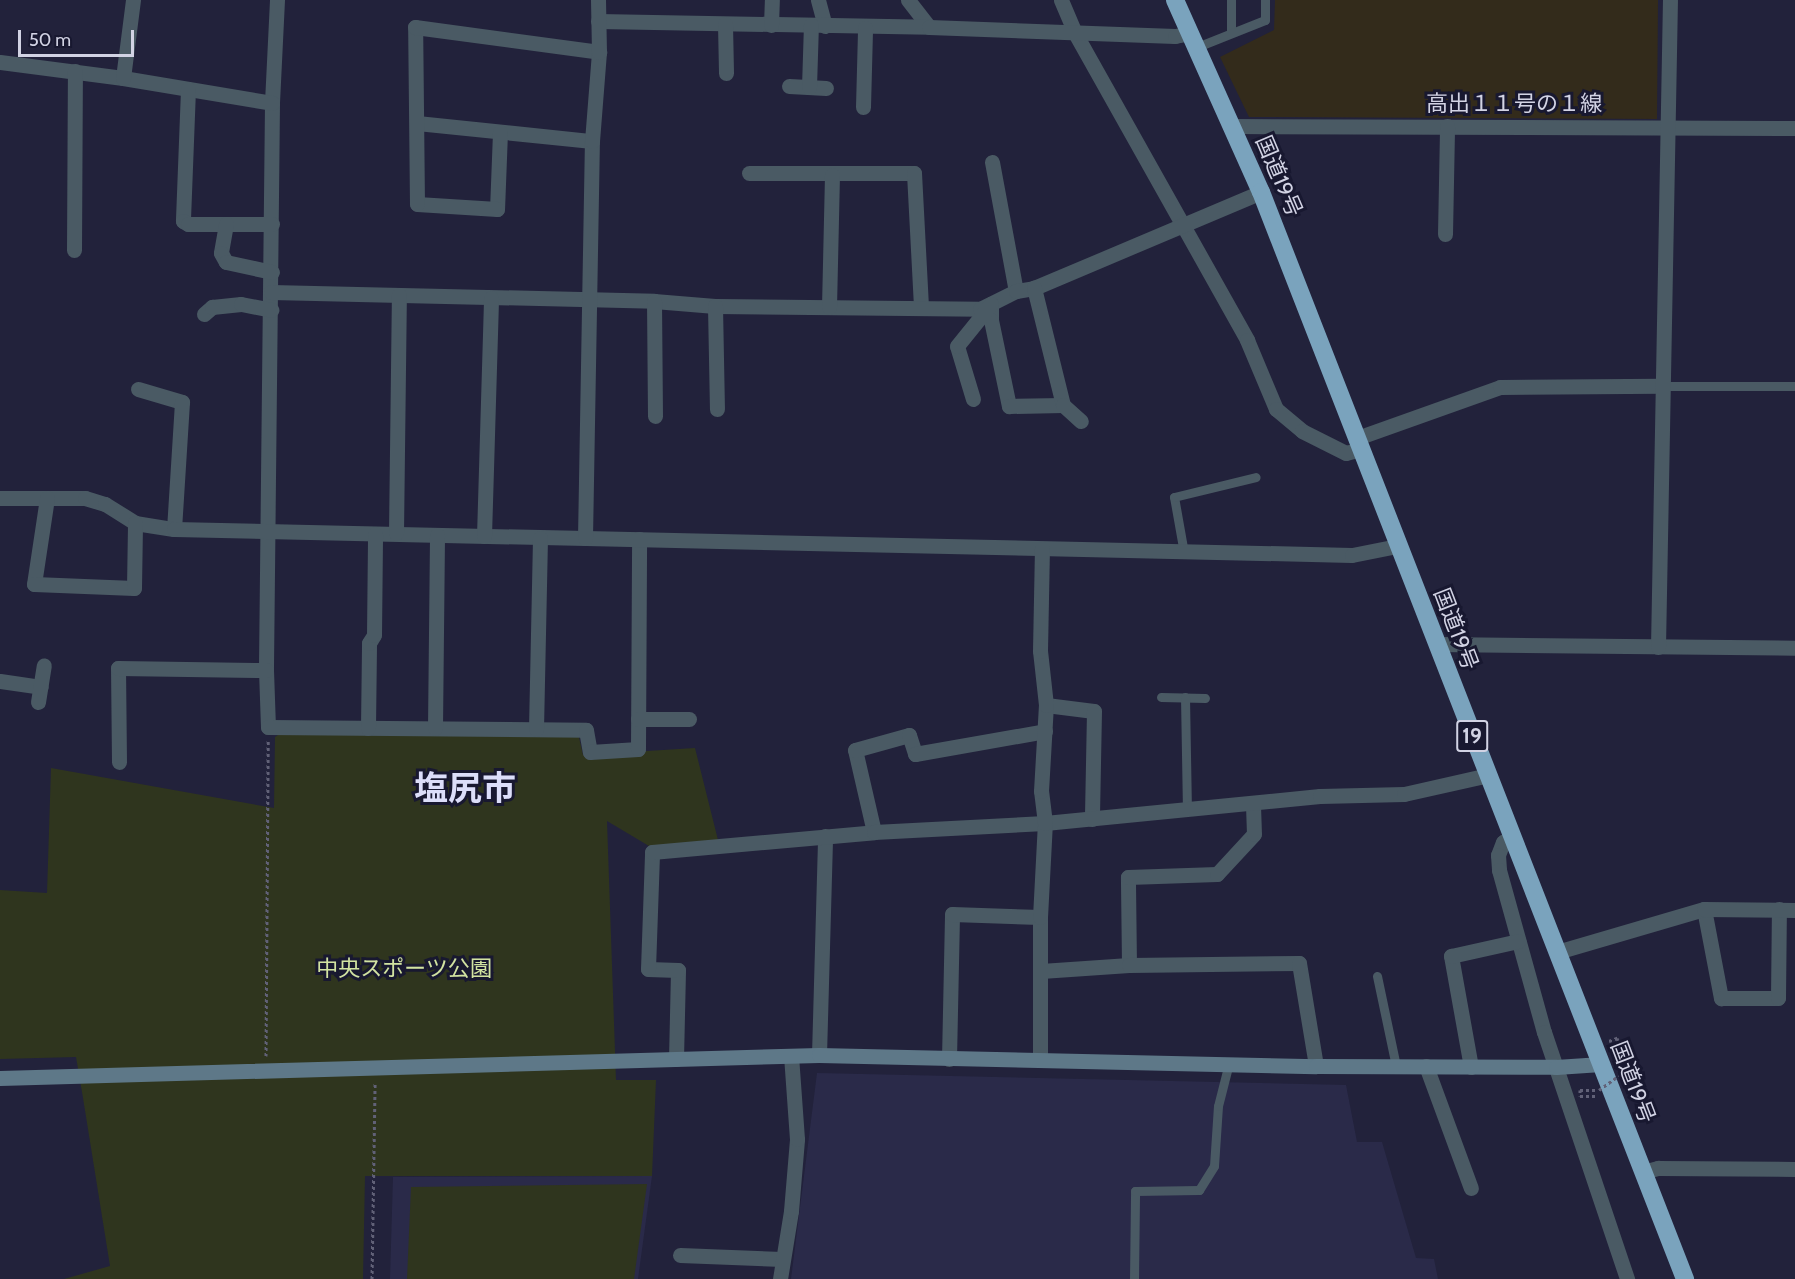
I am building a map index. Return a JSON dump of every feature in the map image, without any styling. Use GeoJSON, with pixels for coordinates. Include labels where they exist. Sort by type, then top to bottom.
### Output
{"type":"FeatureCollection","features":[{"type":"Feature","properties":{"kind":"highway","name":"国道19号"},"geometry":{"type":"LineString","coordinates":[[1175,0],[1262,192],[1397,546],[1685,1279]]}},
{"type":"Feature","properties":{"kind":"street"},"geometry":{"type":"LineString","coordinates":[[123,78],[133,0]]}},
{"type":"Feature","properties":{"kind":"street"},"geometry":{"type":"LineString","coordinates":[[277,0],[273,103],[266,670],[268,727],[586,730],[590,752],[638,749],[639,539]]}},
{"type":"Feature","properties":{"kind":"street"},"geometry":{"type":"LineString","coordinates":[[585,538],[592,141],[599,52],[597,0]]}},
{"type":"Feature","properties":{"kind":"street"},"geometry":{"type":"LineString","coordinates":[[771,25],[772,0]]}},
{"type":"Feature","properties":{"kind":"street"},"geometry":{"type":"LineString","coordinates":[[809,87],[818,26],[818,0]]}},
{"type":"Feature","properties":{"kind":"street"},"geometry":{"type":"LineString","coordinates":[[908,0],[929,27]]}},
{"type":"Feature","properties":{"kind":"street"},"geometry":{"type":"LineString","coordinates":[[1061,0],[1075,33],[1247,340],[1276,409],[1302,431],[1346,453],[1359,444],[1500,387],[1662,386]]}},
{"type":"Feature","properties":{"kind":"street"},"geometry":{"type":"LineString","coordinates":[[1658,647],[1670,0]]}},
{"type":"Feature","properties":{"kind":"street"},"geometry":{"type":"LineString","coordinates":[[598,21],[865,28],[929,27],[1175,36],[1193,40]]}},
{"type":"Feature","properties":{"kind":"street"},"geometry":{"type":"LineString","coordinates":[[725,24],[726,72]]}},
{"type":"Feature","properties":{"kind":"street"},"geometry":{"type":"LineString","coordinates":[[500,132],[497,209],[417,204],[415,27],[599,52]]}},
{"type":"Feature","properties":{"kind":"street"},"geometry":{"type":"LineString","coordinates":[[863,107],[865,28]]}},
{"type":"Feature","properties":{"kind":"street"},"geometry":{"type":"LineString","coordinates":[[0,62],[123,78],[273,103]]}},
{"type":"Feature","properties":{"kind":"street"},"geometry":{"type":"LineString","coordinates":[[74,250],[75,71]]}},
{"type":"Feature","properties":{"kind":"street"},"geometry":{"type":"LineString","coordinates":[[789,86],[826,88]]}},
{"type":"Feature","properties":{"kind":"street"},"geometry":{"type":"LineString","coordinates":[[188,89],[183,221],[188,224],[272,224]]}},
{"type":"Feature","properties":{"kind":"street"},"geometry":{"type":"LineString","coordinates":[[417,123],[592,141]]}},
{"type":"Feature","properties":{"kind":"street","name":"高出１１号の１線"},"geometry":{"type":"LineString","coordinates":[[1232,126],[1795,128]]}},
{"type":"Feature","properties":{"kind":"street"},"geometry":{"type":"LineString","coordinates":[[1445,234],[1447,126]]}},
{"type":"Feature","properties":{"kind":"street"},"geometry":{"type":"LineString","coordinates":[[992,162],[1016,291]]}},
{"type":"Feature","properties":{"kind":"street"},"geometry":{"type":"LineString","coordinates":[[749,173],[832,175],[914,173],[921,308]]}},
{"type":"Feature","properties":{"kind":"street"},"geometry":{"type":"LineString","coordinates":[[829,307],[832,175]]}},
{"type":"Feature","properties":{"kind":"street"},"geometry":{"type":"LineString","coordinates":[[271,292],[654,301],[715,306],[980,309],[1016,291],[1034,288],[1262,192]]}},
{"type":"Feature","properties":{"kind":"street"},"geometry":{"type":"LineString","coordinates":[[226,224],[221,253],[226,261],[272,272]]}},
{"type":"Feature","properties":{"kind":"street"},"geometry":{"type":"LineString","coordinates":[[1034,288],[1063,405],[1081,421]]}},
{"type":"Feature","properties":{"kind":"street"},"geometry":{"type":"LineString","coordinates":[[396,533],[399,295]]}},
{"type":"Feature","properties":{"kind":"street"},"geometry":{"type":"LineString","coordinates":[[484,536],[491,297]]}},
{"type":"Feature","properties":{"kind":"street"},"geometry":{"type":"LineString","coordinates":[[654,301],[655,416]]}},
{"type":"Feature","properties":{"kind":"street"},"geometry":{"type":"LineString","coordinates":[[204,314],[212,308],[241,304],[271,310]]}},
{"type":"Feature","properties":{"kind":"street"},"geometry":{"type":"LineString","coordinates":[[991,304],[991,320],[1009,406],[1063,405]]}},
{"type":"Feature","properties":{"kind":"street"},"geometry":{"type":"LineString","coordinates":[[973,399],[957,346],[991,304]]}},
{"type":"Feature","properties":{"kind":"street"},"geometry":{"type":"LineString","coordinates":[[715,306],[717,409]]}},
{"type":"Feature","properties":{"kind":"street"},"geometry":{"type":"LineString","coordinates":[[138,389],[182,402],[174,530]]}},
{"type":"Feature","properties":{"kind":"street"},"geometry":{"type":"LineString","coordinates":[[0,498],[85,498],[105,504],[135,523],[174,530],[396,533],[1184,553],[1352,555],[1397,546]]}},
{"type":"Feature","properties":{"kind":"street"},"geometry":{"type":"LineString","coordinates":[[47,498],[34,584],[134,588],[135,523]]}},
{"type":"Feature","properties":{"kind":"street"},"geometry":{"type":"LineString","coordinates":[[368,728],[369,643],[374,635],[375,534]]}},
{"type":"Feature","properties":{"kind":"street"},"geometry":{"type":"LineString","coordinates":[[435,728],[437,535]]}},
{"type":"Feature","properties":{"kind":"street"},"geometry":{"type":"LineString","coordinates":[[536,729],[540,538]]}},
{"type":"Feature","properties":{"kind":"street"},"geometry":{"type":"LineString","coordinates":[[1040,1059],[1040,917],[1044,823],[1041,791],[1046,705],[1040,651],[1042,549]]}},
{"type":"Feature","properties":{"kind":"street"},"geometry":{"type":"LineString","coordinates":[[1436,644],[1795,648]]}},
{"type":"Feature","properties":{"kind":"street"},"geometry":{"type":"LineString","coordinates":[[0,681],[40,694],[44,665]]}},
{"type":"Feature","properties":{"kind":"street"},"geometry":{"type":"LineString","coordinates":[[118,762],[118,668],[266,670]]}},
{"type":"Feature","properties":{"kind":"street"},"geometry":{"type":"LineString","coordinates":[[1046,705],[1094,711],[1092,819]]}},
{"type":"Feature","properties":{"kind":"street"},"geometry":{"type":"LineString","coordinates":[[638,719],[689,719]]}},
{"type":"Feature","properties":{"kind":"street"},"geometry":{"type":"LineString","coordinates":[[874,832],[855,750],[909,735],[915,754],[1044,731]]}},
{"type":"Feature","properties":{"kind":"street"},"geometry":{"type":"LineString","coordinates":[[676,1059],[678,970],[648,969],[652,852],[874,832],[1092,819],[1253,805],[1320,796],[1404,794],[1488,775]]}},
{"type":"Feature","properties":{"kind":"street"},"geometry":{"type":"LineString","coordinates":[[1129,965],[1128,876],[1217,874],[1254,834],[1253,805]]}},
{"type":"Feature","properties":{"kind":"street"},"geometry":{"type":"LineString","coordinates":[[819,1055],[825,836]]}},
{"type":"Feature","properties":{"kind":"street"},"geometry":{"type":"LineString","coordinates":[[1512,837],[1503,842],[1498,855],[1518,941],[1556,1066],[1627,1279]]}},
{"type":"Feature","properties":{"kind":"street"},"geometry":{"type":"LineString","coordinates":[[1704,909],[1721,998],[1778,998],[1779,909]]}},
{"type":"Feature","properties":{"kind":"street"},"geometry":{"type":"LineString","coordinates":[[1557,952],[1704,909],[1795,910]]}},
{"type":"Feature","properties":{"kind":"street"},"geometry":{"type":"LineString","coordinates":[[949,1059],[952,914],[1040,917]]}},
{"type":"Feature","properties":{"kind":"street"},"geometry":{"type":"LineString","coordinates":[[1471,1067],[1451,956],[1518,941]]}},
{"type":"Feature","properties":{"kind":"street"},"geometry":{"type":"LineString","coordinates":[[1041,970],[1129,965],[1299,963],[1316,1066]]}},
{"type":"Feature","properties":{"kind":"street"},"geometry":{"type":"LineString","coordinates":[[0,1078],[819,1055],[1316,1066],[1471,1067],[1601,1064]]}},
{"type":"Feature","properties":{"kind":"street"},"geometry":{"type":"LineString","coordinates":[[780,1279],[791,1211],[796,1139],[791,1056]]}},
{"type":"Feature","properties":{"kind":"street"},"geometry":{"type":"LineString","coordinates":[[1426,1066],[1471,1188]]}},
{"type":"Feature","properties":{"kind":"street"},"geometry":{"type":"LineString","coordinates":[[1643,1172],[1658,1168],[1795,1169]]}},
{"type":"Feature","properties":{"kind":"street"},"geometry":{"type":"LineString","coordinates":[[680,1255],[782,1259]]}},
{"type":"Feature","properties":{"kind":"lane"},"geometry":{"type":"LineString","coordinates":[[1231,0],[1231,33]]}},
{"type":"Feature","properties":{"kind":"lane"},"geometry":{"type":"LineString","coordinates":[[1193,40],[1231,33],[1265,20],[1265,0]]}},
{"type":"Feature","properties":{"kind":"lane"},"geometry":{"type":"LineString","coordinates":[[1662,386],[1795,386]]}},
{"type":"Feature","properties":{"kind":"lane"},"geometry":{"type":"LineString","coordinates":[[1184,553],[1174,497],[1257,477]]}},
{"type":"Feature","properties":{"kind":"lane"},"geometry":{"type":"LineString","coordinates":[[1161,698],[1205,698]]}},
{"type":"Feature","properties":{"kind":"lane"},"geometry":{"type":"LineString","coordinates":[[1185,698],[1187,810]]}},
{"type":"Feature","properties":{"kind":"lane"},"geometry":{"type":"LineString","coordinates":[[1377,976],[1396,1066]]}},
{"type":"Feature","properties":{"kind":"lane"},"geometry":{"type":"LineString","coordinates":[[1134,1279],[1135,1191],[1199,1190],[1214,1166],[1218,1106],[1229,1063]]}},
{"type":"Feature","properties":{"kind":"path"},"geometry":{"type":"LineString","coordinates":[[266,1056],[268,727]]}},
{"type":"Feature","properties":{"kind":"path"},"geometry":{"type":"LineString","coordinates":[[1599,1096],[1580,1096],[1580,1090],[1601,1090],[1629,1068],[1617,1038],[1605,1042]]}},
{"type":"Feature","properties":{"kind":"path"},"geometry":{"type":"LineString","coordinates":[[372,1279],[375,1083]]}},
{"type":"Feature","properties":{"kind":"shaded area"},"geometry":{"type":"Polygon","coordinates":[[[1275,0],[1658,0],[1657,119],[1249,117],[1220,57],[1274,30],[1275,0]]]}},
{"type":"Feature","properties":{"kind":"shaded area"},"geometry":{"type":"Polygon","coordinates":[[[817,1073],[1346,1085],[1357,1142],[1382,1142],[1416,1258],[1434,1259],[1438,1279],[791,1279],[817,1073]]]}},
{"type":"Feature","properties":{"kind":"shaded area"},"geometry":{"type":"Polygon","coordinates":[[[652,1176],[638,1279],[390,1279],[393,1177],[652,1176]]]}},
{"type":"Feature","properties":{"kind":"green space","name":"中央スポーツ公園"},"geometry":{"type":"Polygon","coordinates":[[[284,731],[578,733],[583,755],[695,748],[718,840],[649,846],[607,821],[616,1080],[656,1080],[652,1176],[365,1176],[363,1279],[64,1279],[110,1266],[83,1098],[76,1057],[0,1059],[0,890],[47,893],[51,768],[274,808],[275,737],[284,731]]]}},
{"type":"Feature","properties":{"kind":"green space"},"geometry":{"type":"Polygon","coordinates":[[[647,1184],[634,1279],[407,1279],[411,1187],[647,1184]]]}},
{"type":"Feature","properties":{"kind":"district","name":"塩尻市"},"geometry":{"type":"Point","coordinates":[465,789]}}]}
